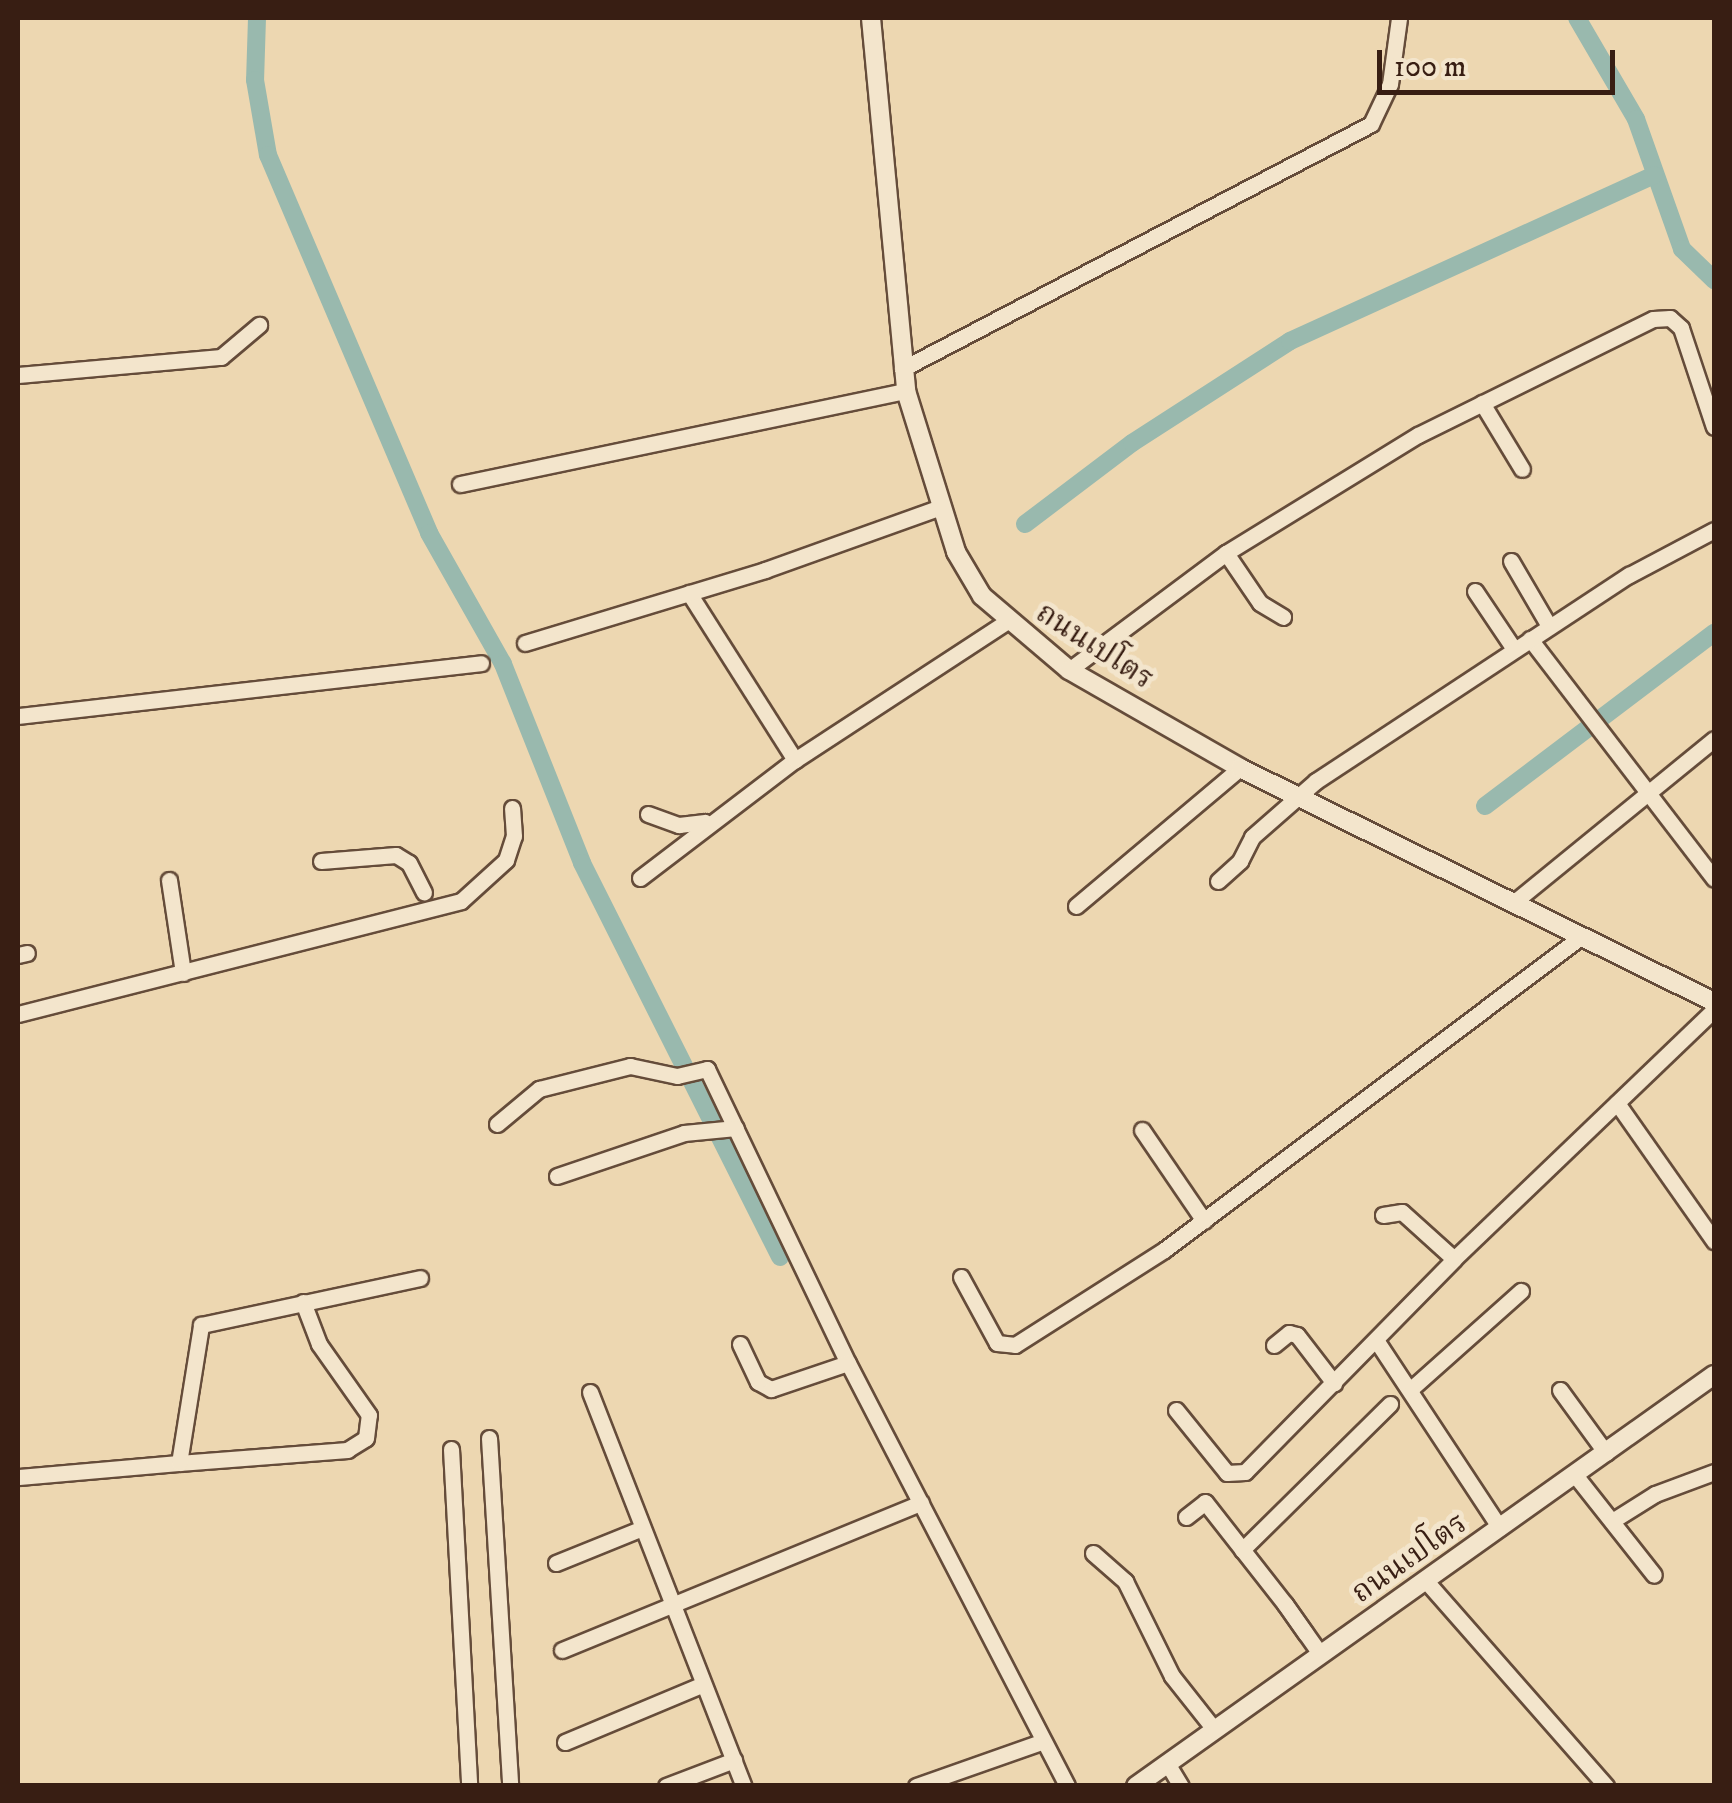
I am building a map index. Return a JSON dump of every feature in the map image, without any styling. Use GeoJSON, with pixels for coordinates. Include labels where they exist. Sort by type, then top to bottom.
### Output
{"type":"FeatureCollection","features":[{"type":"Feature","properties":{"kind":"street","name":"ถนนเปโตร"},"geometry":{"type":"LineString","coordinates":[[871,18],[906,391],[966,575],[1006,622],[1069,670],[1240,768],[1714,1002]]}},
{"type":"Feature","properties":{"kind":"street"},"geometry":{"type":"LineString","coordinates":[[902,369],[1371,124],[1390,84],[1399,18]]}},
{"type":"Feature","properties":{"kind":"street"},"geometry":{"type":"LineString","coordinates":[[1069,670],[1226,552],[1482,404],[1653,318],[1670,318],[1681,328],[1712,419]]}},
{"type":"Feature","properties":{"kind":"street"},"geometry":{"type":"LineString","coordinates":[[18,375],[221,357],[259,325]]}},
{"type":"Feature","properties":{"kind":"street"},"geometry":{"type":"LineString","coordinates":[[460,484],[906,391]]}},
{"type":"Feature","properties":{"kind":"street"},"geometry":{"type":"LineString","coordinates":[[1482,404],[1522,470]]}},
{"type":"Feature","properties":{"kind":"street"},"geometry":{"type":"LineString","coordinates":[[524,643],[689,593],[941,506]]}},
{"type":"Feature","properties":{"kind":"street"},"geometry":{"type":"LineString","coordinates":[[1218,881],[1240,860],[1252,837],[1299,795],[1530,638],[1714,530]]}},
{"type":"Feature","properties":{"kind":"street"},"geometry":{"type":"LineString","coordinates":[[1226,552],[1260,603],[1283,617]]}},
{"type":"Feature","properties":{"kind":"street"},"geometry":{"type":"LineString","coordinates":[[1511,562],[1549,626]]}},
{"type":"Feature","properties":{"kind":"street"},"geometry":{"type":"LineString","coordinates":[[1475,592],[1514,649]]}},
{"type":"Feature","properties":{"kind":"street"},"geometry":{"type":"LineString","coordinates":[[689,593],[795,760]]}},
{"type":"Feature","properties":{"kind":"street"},"geometry":{"type":"LineString","coordinates":[[640,878],[709,821],[795,760],[1006,622]]}},
{"type":"Feature","properties":{"kind":"street"},"geometry":{"type":"LineString","coordinates":[[1530,638],[1714,879]]}},
{"type":"Feature","properties":{"kind":"street"},"geometry":{"type":"LineString","coordinates":[[18,716],[480,663]]}},
{"type":"Feature","properties":{"kind":"street"},"geometry":{"type":"LineString","coordinates":[[1513,903],[1644,790],[1714,738]]}},
{"type":"Feature","properties":{"kind":"street"},"geometry":{"type":"LineString","coordinates":[[1076,906],[1240,768]]}},
{"type":"Feature","properties":{"kind":"street"},"geometry":{"type":"LineString","coordinates":[[18,1014],[183,973],[426,902],[461,901],[493,876],[514,836],[512,808]]}},
{"type":"Feature","properties":{"kind":"street"},"geometry":{"type":"LineString","coordinates":[[648,814],[680,826],[709,821]]}},
{"type":"Feature","properties":{"kind":"street"},"geometry":{"type":"LineString","coordinates":[[321,861],[396,856],[409,863],[426,902]]}},
{"type":"Feature","properties":{"kind":"street"},"geometry":{"type":"LineString","coordinates":[[169,880],[183,973]]}},
{"type":"Feature","properties":{"kind":"street"},"geometry":{"type":"LineString","coordinates":[[960,1277],[997,1343],[1015,1344],[1204,1222],[1582,936]]}},
{"type":"Feature","properties":{"kind":"street"},"geometry":{"type":"LineString","coordinates":[[1176,1410],[1227,1474],[1238,1476],[1454,1259],[1714,1010]]}},
{"type":"Feature","properties":{"kind":"street"},"geometry":{"type":"LineString","coordinates":[[496,1124],[539,1088],[630,1066],[677,1076],[708,1068],[732,1128],[848,1363],[1067,1786]]}},
{"type":"Feature","properties":{"kind":"street"},"geometry":{"type":"LineString","coordinates":[[1617,1103],[1714,1241]]}},
{"type":"Feature","properties":{"kind":"street"},"geometry":{"type":"LineString","coordinates":[[557,1176],[704,1128],[732,1128]]}},
{"type":"Feature","properties":{"kind":"street"},"geometry":{"type":"LineString","coordinates":[[1142,1130],[1204,1222]]}},
{"type":"Feature","properties":{"kind":"street"},"geometry":{"type":"LineString","coordinates":[[1382,1215],[1402,1212],[1454,1259]]}},
{"type":"Feature","properties":{"kind":"street"},"geometry":{"type":"LineString","coordinates":[[179,1463],[200,1325],[420,1278]]}},
{"type":"Feature","properties":{"kind":"street"},"geometry":{"type":"LineString","coordinates":[[1412,1388],[1521,1291]]}},
{"type":"Feature","properties":{"kind":"street"},"geometry":{"type":"LineString","coordinates":[[18,1477],[346,1450],[366,1438],[370,1416],[319,1344],[304,1302]]}},
{"type":"Feature","properties":{"kind":"street"},"geometry":{"type":"LineString","coordinates":[[1274,1346],[1297,1335],[1334,1383]]}},
{"type":"Feature","properties":{"kind":"street"},"geometry":{"type":"LineString","coordinates":[[1376,1340],[1412,1388],[1500,1528]]}},
{"type":"Feature","properties":{"kind":"street"},"geometry":{"type":"LineString","coordinates":[[740,1344],[758,1382],[771,1389],[848,1363]]}},
{"type":"Feature","properties":{"kind":"street","name":"ถนนเปโตร"},"geometry":{"type":"LineString","coordinates":[[1136,1786],[1714,1375]]}},
{"type":"Feature","properties":{"kind":"street"},"geometry":{"type":"LineString","coordinates":[[1560,1390],[1606,1452]]}},
{"type":"Feature","properties":{"kind":"street"},"geometry":{"type":"LineString","coordinates":[[590,1392],[640,1529],[744,1786]]}},
{"type":"Feature","properties":{"kind":"street"},"geometry":{"type":"LineString","coordinates":[[1242,1550],[1390,1404]]}},
{"type":"Feature","properties":{"kind":"street"},"geometry":{"type":"LineString","coordinates":[[489,1438],[510,1786]]}},
{"type":"Feature","properties":{"kind":"street"},"geometry":{"type":"LineString","coordinates":[[450,1449],[469,1786]]}},
{"type":"Feature","properties":{"kind":"street"},"geometry":{"type":"LineString","coordinates":[[1612,1521],[1655,1494],[1714,1472]]}},
{"type":"Feature","properties":{"kind":"street"},"geometry":{"type":"LineString","coordinates":[[1575,1475],[1654,1574]]}},
{"type":"Feature","properties":{"kind":"street"},"geometry":{"type":"LineString","coordinates":[[1186,1517],[1206,1502],[1321,1655]]}},
{"type":"Feature","properties":{"kind":"street"},"geometry":{"type":"LineString","coordinates":[[562,1650],[921,1503]]}},
{"type":"Feature","properties":{"kind":"street"},"geometry":{"type":"LineString","coordinates":[[556,1563],[640,1529]]}},
{"type":"Feature","properties":{"kind":"street"},"geometry":{"type":"LineString","coordinates":[[1093,1554],[1125,1581],[1172,1676],[1214,1730]]}},
{"type":"Feature","properties":{"kind":"street"},"geometry":{"type":"LineString","coordinates":[[1426,1580],[1606,1786]]}},
{"type":"Feature","properties":{"kind":"street"},"geometry":{"type":"LineString","coordinates":[[565,1742],[702,1685]]}},
{"type":"Feature","properties":{"kind":"street"},"geometry":{"type":"LineString","coordinates":[[916,1786],[1041,1742]]}},
{"type":"Feature","properties":{"kind":"street"},"geometry":{"type":"LineString","coordinates":[[666,1786],[734,1760]]}},
{"type":"Feature","properties":{"kind":"street"},"geometry":{"type":"LineString","coordinates":[[1166,1763],[1181,1786]]}},
{"type":"Feature","properties":{"kind":"waterway"},"geometry":{"type":"LineString","coordinates":[[257,18],[255,80],[268,155],[429,533],[503,664],[582,863],[780,1257]]}},
{"type":"Feature","properties":{"kind":"waterway"},"geometry":{"type":"LineString","coordinates":[[1577,18],[1636,119],[1682,249],[1714,280]]}},
{"type":"Feature","properties":{"kind":"waterway"},"geometry":{"type":"LineString","coordinates":[[1025,524],[1132,443],[1290,341],[1654,175]]}},
{"type":"Feature","properties":{"kind":"waterway"},"geometry":{"type":"LineString","coordinates":[[1485,806],[1714,633]]}}]}
